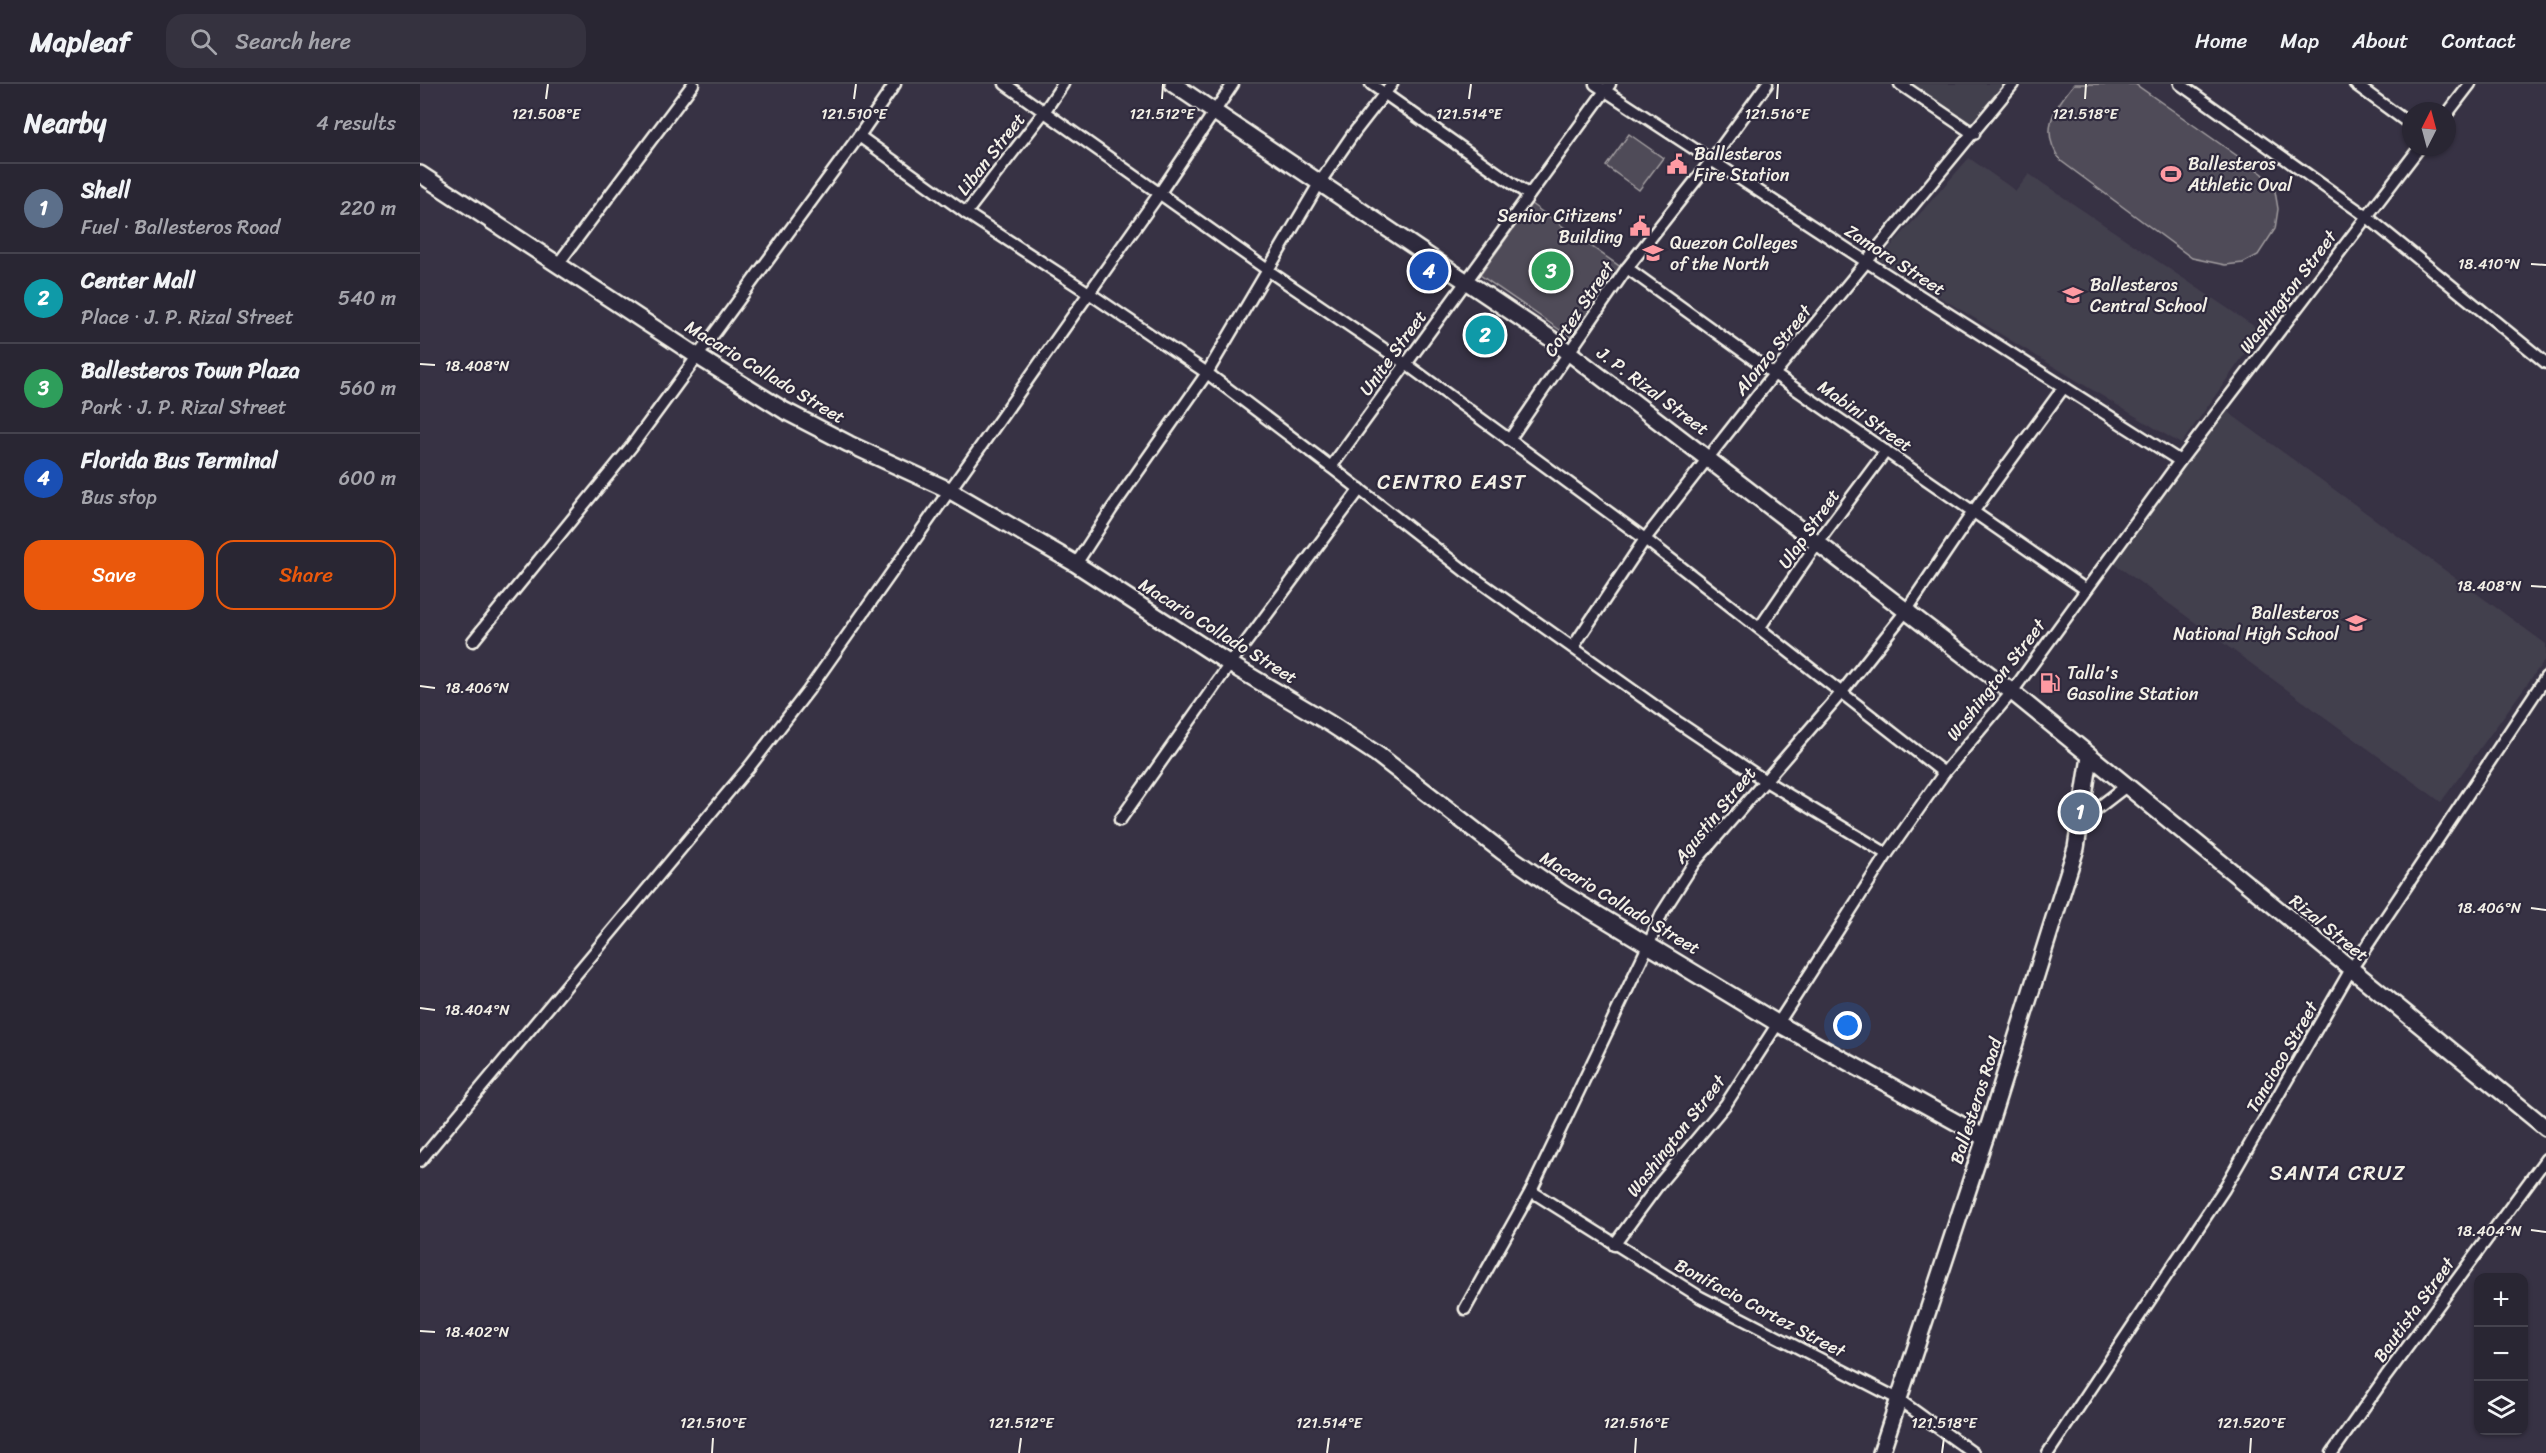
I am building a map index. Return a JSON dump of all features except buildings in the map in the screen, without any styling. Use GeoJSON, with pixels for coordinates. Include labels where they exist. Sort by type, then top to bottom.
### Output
{"type":"FeatureCollection","features":[{"type":"Feature","properties":{"kind":"street"},"geometry":{"type":"LineString","coordinates":[[558,264],[693,84]]}},
{"type":"Feature","properties":{"kind":"street"},"geometry":{"type":"LineString","coordinates":[[473,641],[631,447],[895,84]]}},
{"type":"Feature","properties":{"kind":"street"},"geometry":{"type":"LineString","coordinates":[[1005,84],[1269,271],[1406,364],[1646,539],[1944,773]]}},
{"type":"Feature","properties":{"kind":"street","name":"Liban Street"},"geometry":{"type":"LineString","coordinates":[[966,213],[1063,84]]}},
{"type":"Feature","properties":{"kind":"street","name":"J. P. Rizal Street"},"geometry":{"type":"LineString","coordinates":[[1173,84],[1466,280],[1570,353],[2012,692],[2090,757]]}},
{"type":"Feature","properties":{"kind":"street"},"geometry":{"type":"LineString","coordinates":[[420,1161],[750,765],[820,675],[1159,194],[1233,84]]}},
{"type":"Feature","properties":{"kind":"street"},"geometry":{"type":"LineString","coordinates":[[1371,84],[1529,195]]}},
{"type":"Feature","properties":{"kind":"street"},"geometry":{"type":"LineString","coordinates":[[1076,564],[1207,373],[1320,182],[1353,134],[1392,84]]}},
{"type":"Feature","properties":{"kind":"street","name":"Zamora Street"},"geometry":{"type":"LineString","coordinates":[[1595,84],[1608,87],[1711,161],[2180,461]]}},
{"type":"Feature","properties":{"kind":"street","name":"Cortez Street"},"geometry":{"type":"LineString","coordinates":[[1509,440],[1627,268],[1711,161],[1767,84]]}},
{"type":"Feature","properties":{"kind":"street"},"geometry":{"type":"LineString","coordinates":[[1900,84],[1974,134]]}},
{"type":"Feature","properties":{"kind":"street","name":"Alonzo Street"},"geometry":{"type":"LineString","coordinates":[[1574,647],[1646,539],[1708,458],[1774,374],[2013,84]]}},
{"type":"Feature","properties":{"kind":"street"},"geometry":{"type":"LineString","coordinates":[[2180,84],[2366,216],[2546,363]]}},
{"type":"Feature","properties":{"kind":"street"},"geometry":{"type":"LineString","coordinates":[[2355,84],[2402,118]]}},
{"type":"Feature","properties":{"kind":"street"},"geometry":{"type":"LineString","coordinates":[[2456,102],[2468,85]]}},
{"type":"Feature","properties":{"kind":"street","name":"Unite Street"},"geometry":{"type":"LineString","coordinates":[[1331,467],[1608,87]]}},
{"type":"Feature","properties":{"kind":"street"},"geometry":{"type":"LineString","coordinates":[[859,136],[966,213],[1089,292],[1207,373],[1466,572],[1764,780],[1887,854]]}},
{"type":"Feature","properties":{"kind":"street","name":"Washington Street"},"geometry":{"type":"LineString","coordinates":[[1614,1245],[1659,1184],[1726,1104],[1887,854],[1944,773],[2012,692],[2180,461],[2413,156]]}},
{"type":"Feature","properties":{"kind":"street","name":"Macario Collado Street"},"geometry":{"type":"LineString","coordinates":[[420,174],[785,411],[849,444],[949,490],[1076,564],[1230,664],[1329,723],[1378,755],[1536,876],[1777,1023],[1985,1138]]}},
{"type":"Feature","properties":{"kind":"street","name":"Mabini Street"},"geometry":{"type":"LineString","coordinates":[[1627,268],[1774,374],[2085,589]]}},
{"type":"Feature","properties":{"kind":"street","name":"Agustin Street"},"geometry":{"type":"LineString","coordinates":[[1465,1309],[1531,1191],[1662,913],[1694,863],[1842,692],[1906,611],[1973,512],[2064,387]]}},
{"type":"Feature","properties":{"kind":"street","name":"Ulap Street"},"geometry":{"type":"LineString","coordinates":[[1760,627],[1818,542],[1886,451]]}},
{"type":"Feature","properties":{"kind":"street"},"geometry":{"type":"LineString","coordinates":[[1120,820],[1230,664],[1360,489]]}},
{"type":"Feature","properties":{"kind":"street","name":"Tancioco Street"},"geometry":{"type":"LineString","coordinates":[[2048,1453],[2224,1189],[2350,971],[2546,677]]}},
{"type":"Feature","properties":{"kind":"street","name":"Rizal Street"},"geometry":{"type":"LineString","coordinates":[[2090,757],[2350,971],[2546,1128]]}},
{"type":"Feature","properties":{"kind":"street","name":"Ballesteros Road"},"geometry":{"type":"LineString","coordinates":[[1881,1453],[1985,1138],[2076,848],[2090,757]]}},
{"type":"Feature","properties":{"kind":"street"},"geometry":{"type":"LineString","coordinates":[[2081,821],[2125,787]]}},
{"type":"Feature","properties":{"kind":"street","name":"Bautista Street"},"geometry":{"type":"LineString","coordinates":[[2332,1453],[2546,1159]]}},
{"type":"Feature","properties":{"kind":"street","name":"Bonifacio Cortez Street"},"geometry":{"type":"LineString","coordinates":[[1531,1191],[1700,1297],[1898,1400],[1973,1453]]}},
{"type":"Feature","properties":{"kind":"shaded area"},"geometry":{"type":"Polygon","coordinates":[[[1908,84],[2004,84],[1972,129],[1908,84]]]}},
{"type":"Feature","properties":{"kind":"shaded area","name":"Ballesteros Athletic Oval"},"geometry":{"type":"Polygon","coordinates":[[[2074,84],[2135,84],[2263,174],[2275,191],[2278,209],[2275,229],[2258,255],[2243,263],[2225,265],[2192,258],[2061,161],[2051,140],[2051,121],[2060,102],[2074,84]]]}},
{"type":"Feature","properties":{"kind":"shaded area"},"geometry":{"type":"Polygon","coordinates":[[[1629,134],[1663,158],[1639,190],[1606,166],[1629,134]]]}},
{"type":"Feature","properties":{"kind":"shaded area","name":"Ballesteros Central School"},"geometry":{"type":"Polygon","coordinates":[[[1969,158],[2016,191],[2029,174],[2261,331],[2181,444],[1879,260],[1969,158]]]}},
{"type":"Feature","properties":{"kind":"shaded area"},"geometry":{"type":"Polygon","coordinates":[[[1531,204],[1622,268],[1573,339],[1480,275],[1531,204]]]}},
{"type":"Feature","properties":{"kind":"shaded area","name":"Ballesteros National High School"},"geometry":{"type":"Polygon","coordinates":[[[2225,410],[2546,644],[2546,658],[2441,802],[2108,559],[2225,410]]]}},
{"type":"Feature","properties":{"kind":"place","name":"Ballesteros Fire Station"},"geometry":{"type":"Point","coordinates":[1677,164]}},
{"type":"Feature","properties":{"kind":"place","name":"Ballesteros Athletic Oval"},"geometry":{"type":"Point","coordinates":[2171,174]}},
{"type":"Feature","properties":{"kind":"place","name":"Senior Citizens' Building"},"geometry":{"type":"Point","coordinates":[1640,226]}},
{"type":"Feature","properties":{"kind":"place","name":"Quezon Colleges of the North"},"geometry":{"type":"Point","coordinates":[1653,253]}},
{"type":"Feature","properties":{"kind":"place","name":"Florida Bus Terminal"},"geometry":{"type":"Point","coordinates":[1429,271]}},
{"type":"Feature","properties":{"kind":"place","name":"Ballesteros Town Plaza"},"geometry":{"type":"Point","coordinates":[1551,271]}},
{"type":"Feature","properties":{"kind":"place","name":"Ballesteros Central School"},"geometry":{"type":"Point","coordinates":[2073,295]}},
{"type":"Feature","properties":{"kind":"place","name":"Center Mall"},"geometry":{"type":"Point","coordinates":[1485,335]}},
{"type":"Feature","properties":{"kind":"place","name":"Ballesteros National High School"},"geometry":{"type":"Point","coordinates":[2356,623]}},
{"type":"Feature","properties":{"kind":"place","name":"Talla's Gasoline Station"},"geometry":{"type":"Point","coordinates":[2050,683]}},
{"type":"Feature","properties":{"kind":"place","name":"Shell"},"geometry":{"type":"Point","coordinates":[2080,812]}},
{"type":"Feature","properties":{"kind":"district","name":"CENTRO EAST"},"geometry":{"type":"Point","coordinates":[1452,482]}},
{"type":"Feature","properties":{"kind":"district","name":"SANTA CRUZ"},"geometry":{"type":"Point","coordinates":[2338,1173]}}]}
